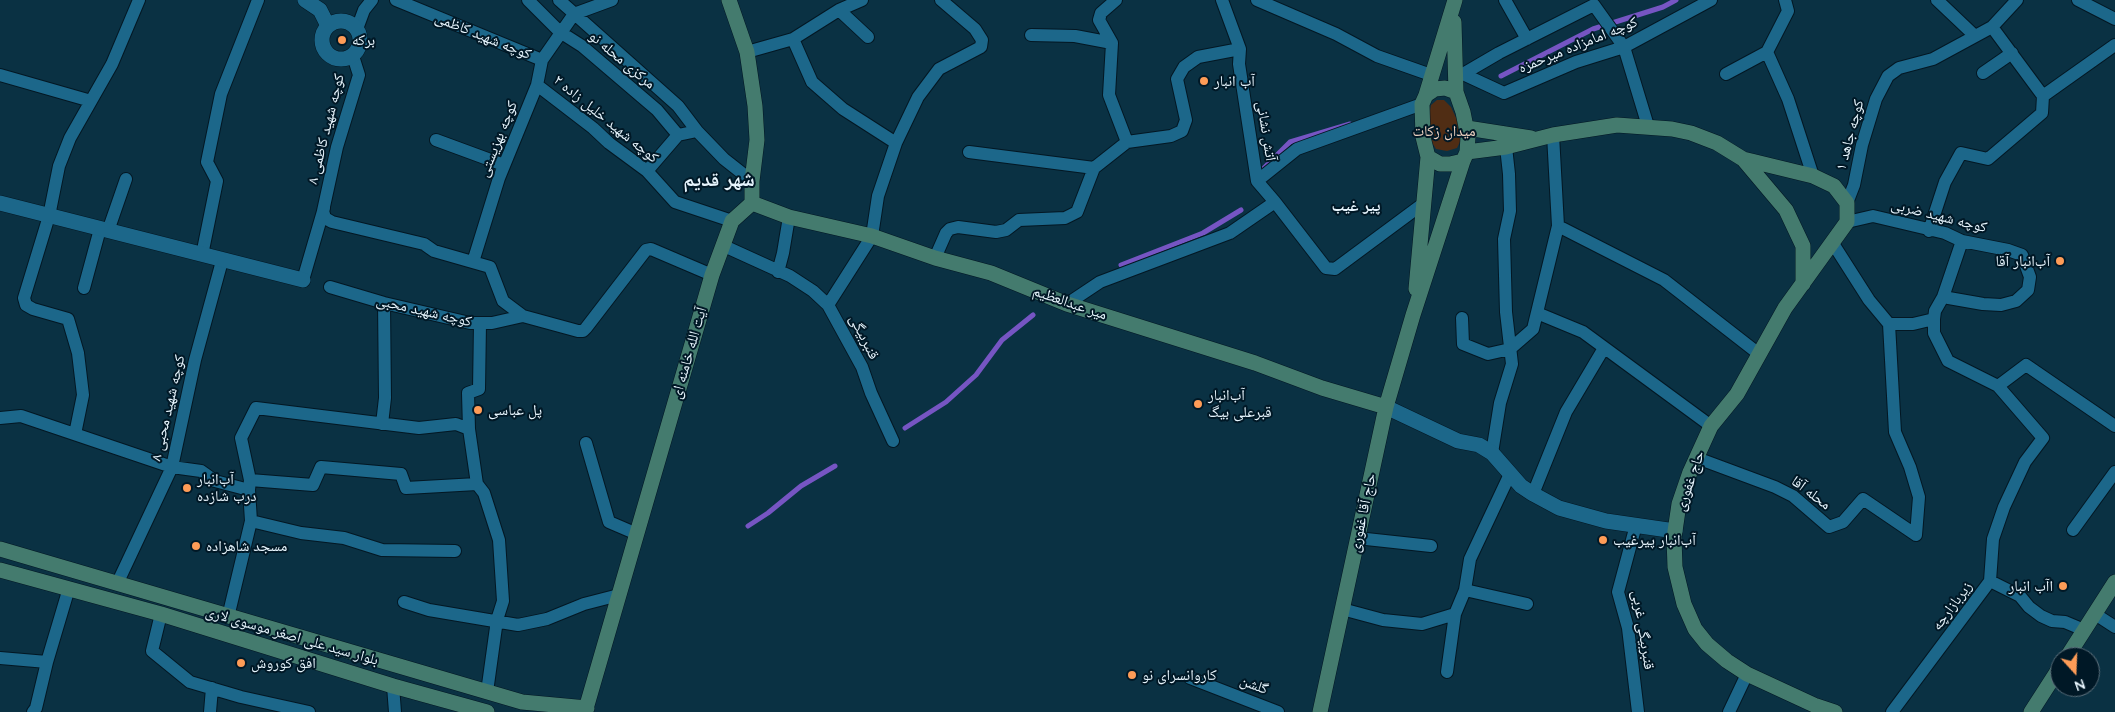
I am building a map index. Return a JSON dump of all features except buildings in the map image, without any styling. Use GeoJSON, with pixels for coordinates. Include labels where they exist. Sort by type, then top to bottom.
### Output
{"type":"FeatureCollection","features":[{"type":"Feature","properties":{"kind":"main road"},"geometry":{"type":"LineString","coordinates":[[729,0],[747,52],[758,140],[752,181],[752,203],[732,220]]}},
{"type":"Feature","properties":{"kind":"main road","name":"حاج آقا غفوری"},"geometry":{"type":"LineString","coordinates":[[1413,315],[1428,157],[1423,138],[1424,99],[1454,4]]}},
{"type":"Feature","properties":{"kind":"main road","name":"حاج آقا غفوری"},"geometry":{"type":"LineString","coordinates":[[1454,4],[1454,83]]}},
{"type":"Feature","properties":{"kind":"main road"},"geometry":{"type":"LineString","coordinates":[[1424,99],[1435,89],[1454,83],[1467,128],[1465,157]]}},
{"type":"Feature","properties":{"kind":"main road"},"geometry":{"type":"LineString","coordinates":[[1428,157],[1440,164],[1546,138],[1617,125],[1648,126],[1691,133],[1717,143],[1743,159],[1812,176],[1834,186],[1847,203],[1847,222]]}},
{"type":"Feature","properties":{"kind":"main road"},"geometry":{"type":"LineString","coordinates":[[1467,128],[1546,138]]}},
{"type":"Feature","properties":{"kind":"main road","name":"حاج آقا غفوری"},"geometry":{"type":"LineString","coordinates":[[1320,712],[1386,407],[1413,315],[1465,157]]}},
{"type":"Feature","properties":{"kind":"main road"},"geometry":{"type":"LineString","coordinates":[[1743,159],[1786,210],[1798,232],[1803,246],[1803,284]]}},
{"type":"Feature","properties":{"kind":"main road","name":"میر عبدالعظیم"},"geometry":{"type":"LineString","coordinates":[[752,203],[789,216],[872,236],[935,258],[991,274],[1067,304],[1255,363],[1322,388],[1386,407]]}},
{"type":"Feature","properties":{"kind":"main road","name":"آیت الله خامنه ای"},"geometry":{"type":"LineString","coordinates":[[586,710],[712,275],[732,220]]}},
{"type":"Feature","properties":{"kind":"main road","name":"حاج غفوری"},"geometry":{"type":"LineString","coordinates":[[1834,712],[1814,705],[1747,674],[1707,644],[1695,628],[1684,604],[1675,567],[1675,531],[1679,504],[1696,458],[1711,426],[1737,394],[1786,308],[1847,222]]}},
{"type":"Feature","properties":{"kind":"main road","name":"بلوار سید علی اصغر موسوی لاری"},"geometry":{"type":"LineString","coordinates":[[0,549],[487,692],[533,708],[586,710]]}},
{"type":"Feature","properties":{"kind":"main road"},"geometry":{"type":"LineString","coordinates":[[54,584],[60,566]]}},
{"type":"Feature","properties":{"kind":"main road","name":"بلوار سید علی اصغر موسوی لاری"},"geometry":{"type":"LineString","coordinates":[[0,570],[162,614],[393,686],[443,706],[487,712]]}},
{"type":"Feature","properties":{"kind":"main road"},"geometry":{"type":"LineString","coordinates":[[2073,647],[2113,588]]}},
{"type":"Feature","properties":{"kind":"main road"},"geometry":{"type":"LineString","coordinates":[[2031,712],[2050,683]]}},
{"type":"Feature","properties":{"kind":"street"},"geometry":{"type":"LineString","coordinates":[[75,434],[83,395],[78,353],[68,319],[32,309],[26,305],[24,298],[49,216],[59,166],[70,138],[112,64],[139,0]]}},
{"type":"Feature","properties":{"kind":"street"},"geometry":{"type":"LineString","coordinates":[[202,255],[217,181],[207,162],[221,94],[258,0]]}},
{"type":"Feature","properties":{"kind":"street"},"geometry":{"type":"LineString","coordinates":[[306,0],[320,10],[328,26]]}},
{"type":"Feature","properties":{"kind":"street"},"geometry":{"type":"LineString","coordinates":[[357,29],[364,10],[372,0]]}},
{"type":"Feature","properties":{"kind":"street","name":"کوچه شهید کاظمی"},"geometry":{"type":"LineString","coordinates":[[396,0],[542,60]]}},
{"type":"Feature","properties":{"kind":"street","name":"مرکزی محله نو"},"geometry":{"type":"LineString","coordinates":[[528,0],[560,32],[582,46],[656,110],[678,135]]}},
{"type":"Feature","properties":{"kind":"street"},"geometry":{"type":"LineString","coordinates":[[559,0],[574,14],[612,0]]}},
{"type":"Feature","properties":{"kind":"street"},"geometry":{"type":"LineString","coordinates":[[747,52],[793,39],[839,10],[862,0]]}},
{"type":"Feature","properties":{"kind":"street"},"geometry":{"type":"LineString","coordinates":[[828,305],[872,236],[878,196],[896,143],[918,97],[939,69],[981,47],[982,40],[975,29],[941,0]]}},
{"type":"Feature","properties":{"kind":"street"},"geometry":{"type":"LineString","coordinates":[[1116,0],[1101,13],[1099,20],[1112,43],[1109,95],[1127,142]]}},
{"type":"Feature","properties":{"kind":"street","name":"آتش نشانی"},"geometry":{"type":"LineString","coordinates":[[1222,0],[1240,49],[1239,64],[1257,181]]}},
{"type":"Feature","properties":{"kind":"street"},"geometry":{"type":"LineString","coordinates":[[1256,0],[1336,34],[1377,56],[1431,75]]}},
{"type":"Feature","properties":{"kind":"street"},"geometry":{"type":"LineString","coordinates":[[1505,0],[1527,39]]}},
{"type":"Feature","properties":{"kind":"street","name":"کوچه امامزاده میرحمزه"},"geometry":{"type":"LineString","coordinates":[[1454,83],[1504,93],[1576,62],[1624,47],[1711,0]]}},
{"type":"Feature","properties":{"kind":"street"},"geometry":{"type":"LineString","coordinates":[[1726,74],[1768,52],[1788,12],[1786,0]]}},
{"type":"Feature","properties":{"kind":"street"},"geometry":{"type":"LineString","coordinates":[[1937,0],[1975,36],[1992,26],[2017,0]]}},
{"type":"Feature","properties":{"kind":"street"},"geometry":{"type":"LineString","coordinates":[[2078,0],[2115,19]]}},
{"type":"Feature","properties":{"kind":"street"},"geometry":{"type":"LineString","coordinates":[[1454,83],[1591,3],[1624,47],[1648,126]]}},
{"type":"Feature","properties":{"kind":"street"},"geometry":{"type":"LineString","coordinates":[[839,10],[868,37]]}},
{"type":"Feature","properties":{"kind":"street","name":"کوچه بهزیستی"},"geometry":{"type":"LineString","coordinates":[[472,262],[504,165],[537,85],[542,60],[574,14]]}},
{"type":"Feature","properties":{"kind":"street","name":"مرکزی محله نو"},"geometry":{"type":"LineString","coordinates":[[574,14],[678,106],[697,131],[724,159],[752,181]]}},
{"type":"Feature","properties":{"kind":"street"},"geometry":{"type":"LineString","coordinates":[[343,21],[357,29],[360,40],[357,51],[353,56],[347,59],[334,59],[324,50],[322,37],[328,26],[335,22],[343,21]]}},
{"type":"Feature","properties":{"kind":"street"},"geometry":{"type":"LineString","coordinates":[[1929,231],[1946,182],[1961,153],[1988,159],[2042,114],[2043,96],[1992,26]]}},
{"type":"Feature","properties":{"kind":"street"},"geometry":{"type":"LineString","coordinates":[[1031,35],[1075,36],[1112,43]]}},
{"type":"Feature","properties":{"kind":"street","name":"کوچه جاهد ۱"},"geometry":{"type":"LineString","coordinates":[[1847,203],[1854,185],[1869,120],[1876,99],[1888,76],[1899,68],[1933,59],[1975,36]]}},
{"type":"Feature","properties":{"kind":"street"},"geometry":{"type":"LineString","coordinates":[[793,39],[812,82],[843,109],[896,143]]}},
{"type":"Feature","properties":{"kind":"street"},"geometry":{"type":"LineString","coordinates":[[2043,96],[2115,45]]}},
{"type":"Feature","properties":{"kind":"street"},"geometry":{"type":"LineString","coordinates":[[935,258],[946,232],[950,229],[958,227],[996,232],[1006,230],[1019,220],[1065,218],[1077,212],[1094,168],[1127,142],[1171,136],[1182,131],[1186,120],[1177,79],[1184,67],[1198,58],[1240,49]]}},
{"type":"Feature","properties":{"kind":"street"},"geometry":{"type":"LineString","coordinates":[[1768,52],[1788,99],[1812,176]]}},
{"type":"Feature","properties":{"kind":"street"},"geometry":{"type":"LineString","coordinates":[[1983,73],[2012,53]]}},
{"type":"Feature","properties":{"kind":"street","name":"کوچه شهید کاظمی ۸"},"geometry":{"type":"LineString","coordinates":[[303,280],[324,208],[337,147],[359,75],[353,56]]}},
{"type":"Feature","properties":{"kind":"street"},"geometry":{"type":"LineString","coordinates":[[0,75],[91,101]]}},
{"type":"Feature","properties":{"kind":"street","name":"کوچه شهید خلیل زاده ۲"},"geometry":{"type":"LineString","coordinates":[[537,85],[647,171],[675,202],[732,220]]}},
{"type":"Feature","properties":{"kind":"street"},"geometry":{"type":"LineString","coordinates":[[1424,99],[1297,149],[1257,181],[1326,268],[1335,269],[1424,203]]}},
{"type":"Feature","properties":{"kind":"street"},"geometry":{"type":"LineString","coordinates":[[647,171],[678,135],[697,131]]}},
{"type":"Feature","properties":{"kind":"street"},"geometry":{"type":"LineString","coordinates":[[1462,318],[1463,344],[1488,354],[1510,349],[1533,330],[1558,226],[1546,138]]}},
{"type":"Feature","properties":{"kind":"street"},"geometry":{"type":"LineString","coordinates":[[436,140],[504,165]]}},
{"type":"Feature","properties":{"kind":"street"},"geometry":{"type":"LineString","coordinates":[[1492,452],[1500,403],[1512,364],[1506,312],[1504,239],[1510,211],[1506,147]]}},
{"type":"Feature","properties":{"kind":"street"},"geometry":{"type":"LineString","coordinates":[[969,152],[1094,168]]}},
{"type":"Feature","properties":{"kind":"street"},"geometry":{"type":"LineString","coordinates":[[84,288],[104,230],[126,178]]}},
{"type":"Feature","properties":{"kind":"street"},"geometry":{"type":"LineString","coordinates":[[1067,304],[1100,282],[1230,233],[1275,202]]}},
{"type":"Feature","properties":{"kind":"street"},"geometry":{"type":"LineString","coordinates":[[0,204],[303,280]]}},
{"type":"Feature","properties":{"kind":"street"},"geometry":{"type":"LineString","coordinates":[[324,208],[325,218],[332,222],[424,244],[434,251],[490,268],[503,301],[522,316]]}},
{"type":"Feature","properties":{"kind":"street"},"geometry":{"type":"LineString","coordinates":[[778,272],[789,216]]}},
{"type":"Feature","properties":{"kind":"street","name":"کوچه شهید ضربی"},"geometry":{"type":"LineString","coordinates":[[1847,222],[1872,216],[1929,231],[1945,233],[1962,241],[1978,243],[2022,255],[2030,277],[2028,290],[2016,301],[2001,305],[1943,297]]}},
{"type":"Feature","properties":{"kind":"street"},"geometry":{"type":"LineString","coordinates":[[1558,226],[1664,280],[1759,354]]}},
{"type":"Feature","properties":{"kind":"street"},"geometry":{"type":"LineString","coordinates":[[1962,241],[1943,297],[1935,310],[1934,333],[1948,360],[1998,386],[2043,438],[2025,462],[2004,507],[1993,539],[1990,581]]}},
{"type":"Feature","properties":{"kind":"street"},"geometry":{"type":"LineString","coordinates":[[1832,242],[1869,300],[1889,324],[1913,324],[1934,319]]}},
{"type":"Feature","properties":{"kind":"street","name":"قنبربیگی"},"geometry":{"type":"LineString","coordinates":[[724,246],[790,276],[813,291],[828,305],[862,367],[871,393],[893,441]]}},
{"type":"Feature","properties":{"kind":"street","name":"کوچه شهید محبی"},"geometry":{"type":"LineString","coordinates":[[330,287],[384,303],[480,324],[522,316],[583,331],[646,250],[650,249],[712,275]]}},
{"type":"Feature","properties":{"kind":"street","name":"کوچه شهید محبی ۸"},"geometry":{"type":"LineString","coordinates":[[117,584],[172,467],[195,360],[222,260]]}},
{"type":"Feature","properties":{"kind":"street"},"geometry":{"type":"LineString","coordinates":[[382,424],[385,398],[384,303]]}},
{"type":"Feature","properties":{"kind":"street"},"geometry":{"type":"LineString","coordinates":[[1537,313],[1582,332],[1711,426]]}},
{"type":"Feature","properties":{"kind":"street"},"geometry":{"type":"LineString","coordinates":[[480,324],[479,389],[468,393],[469,429],[477,484],[484,493],[499,540],[503,601],[497,620],[487,692]]}},
{"type":"Feature","properties":{"kind":"street","name":"محله آقا"},"geometry":{"type":"LineString","coordinates":[[1696,458],[1787,493],[1829,527],[1843,522],[1863,499],[1916,535],[1918,497],[1910,467],[1895,432],[1889,324]]}},
{"type":"Feature","properties":{"kind":"street"},"geometry":{"type":"LineString","coordinates":[[1533,494],[1566,412],[1604,348]]}},
{"type":"Feature","properties":{"kind":"street"},"geometry":{"type":"LineString","coordinates":[[1998,386],[2026,365],[2115,426]]}},
{"type":"Feature","properties":{"kind":"street"},"geometry":{"type":"LineString","coordinates":[[1386,407],[1458,440],[1479,445],[1492,452],[1510,474],[1533,494],[1559,508],[1580,514],[1675,531]]}},
{"type":"Feature","properties":{"kind":"street"},"geometry":{"type":"LineString","coordinates":[[228,617],[251,521],[249,485],[241,438],[256,408],[419,428],[456,424],[469,429]]}},
{"type":"Feature","properties":{"kind":"street"},"geometry":{"type":"LineString","coordinates":[[0,418],[21,416],[172,467],[201,471],[215,481],[249,485],[313,485],[320,467],[401,474],[406,488],[477,484]]}},
{"type":"Feature","properties":{"kind":"street"},"geometry":{"type":"LineString","coordinates":[[586,443],[609,522],[637,534]]}},
{"type":"Feature","properties":{"kind":"street"},"geometry":{"type":"LineString","coordinates":[[2073,530],[2115,472]]}},
{"type":"Feature","properties":{"kind":"street"},"geometry":{"type":"LineString","coordinates":[[1447,672],[1455,614],[1465,590],[1470,559],[1510,474]]}},
{"type":"Feature","properties":{"kind":"street"},"geometry":{"type":"LineString","coordinates":[[251,521],[302,533],[344,538],[382,550],[455,551]]}},
{"type":"Feature","properties":{"kind":"street","name":"قنبربیگی غربی"},"geometry":{"type":"LineString","coordinates":[[1636,525],[1618,592],[1628,628],[1638,712]]}},
{"type":"Feature","properties":{"kind":"street"},"geometry":{"type":"LineString","coordinates":[[1357,538],[1431,546]]}},
{"type":"Feature","properties":{"kind":"street","name":"زیربازارچه"},"geometry":{"type":"LineString","coordinates":[[1892,712],[1990,581],[2020,596],[2040,616],[2065,622],[2084,630]]}},
{"type":"Feature","properties":{"kind":"street"},"geometry":{"type":"LineString","coordinates":[[39,711],[47,662],[69,588]]}},
{"type":"Feature","properties":{"kind":"street"},"geometry":{"type":"LineString","coordinates":[[1465,590],[1527,604]]}},
{"type":"Feature","properties":{"kind":"street"},"geometry":{"type":"LineString","coordinates":[[404,602],[429,610],[518,625],[546,619],[584,604],[619,595]]}},
{"type":"Feature","properties":{"kind":"street"},"geometry":{"type":"LineString","coordinates":[[1342,609],[1383,620],[1422,624],[1455,614]]}},
{"type":"Feature","properties":{"kind":"street"},"geometry":{"type":"LineString","coordinates":[[162,614],[152,651],[190,682],[309,712]]}},
{"type":"Feature","properties":{"kind":"street"},"geometry":{"type":"LineString","coordinates":[[2095,614],[2115,627]]}},
{"type":"Feature","properties":{"kind":"street"},"geometry":{"type":"LineString","coordinates":[[0,658],[47,662]]}},
{"type":"Feature","properties":{"kind":"street"},"geometry":{"type":"LineString","coordinates":[[1729,712],[1747,674]]}},
{"type":"Feature","properties":{"kind":"street","name":"گلشن"},"geometry":{"type":"LineString","coordinates":[[1190,678],[1278,712]]}},
{"type":"Feature","properties":{"kind":"street"},"geometry":{"type":"LineString","coordinates":[[393,686],[395,712]]}},
{"type":"Feature","properties":{"kind":"street"},"geometry":{"type":"LineString","coordinates":[[210,712],[212,688]]}},
{"type":"Feature","properties":{"kind":"green space","name":"میدان زکات"},"geometry":{"type":"Polygon","coordinates":[[[1437,100],[1444,100],[1451,107],[1458,122],[1462,138],[1457,148],[1447,151],[1436,149],[1429,138],[1427,125],[1431,105],[1437,100]]]}},
{"type":"Feature","properties":{"kind":"waterway"},"geometry":{"type":"LineString","coordinates":[[1501,76],[1593,29],[1663,7],[1676,0]]}},
{"type":"Feature","properties":{"kind":"waterway"},"geometry":{"type":"LineString","coordinates":[[1264,168],[1290,142],[1350,124]]}},
{"type":"Feature","properties":{"kind":"waterway"},"geometry":{"type":"LineString","coordinates":[[1121,265],[1203,233],[1241,210]]}},
{"type":"Feature","properties":{"kind":"waterway"},"geometry":{"type":"LineString","coordinates":[[905,428],[946,402],[976,375],[1002,340],[1033,315]]}},
{"type":"Feature","properties":{"kind":"waterway"},"geometry":{"type":"LineString","coordinates":[[748,526],[768,513],[801,486],[835,466]]}},
{"type":"Feature","properties":{"kind":"place","name":"برکه"},"geometry":{"type":"Point","coordinates":[342,40]}},
{"type":"Feature","properties":{"kind":"place","name":"آب انبار"},"geometry":{"type":"Point","coordinates":[1204,81]}},
{"type":"Feature","properties":{"kind":"place","name":"آب‌انبار آقا"},"geometry":{"type":"Point","coordinates":[2060,261]}},
{"type":"Feature","properties":{"kind":"place","name":"آب‌انبار قبرعلی بیگ"},"geometry":{"type":"Point","coordinates":[1198,404]}},
{"type":"Feature","properties":{"kind":"place","name":"پل عباسی"},"geometry":{"type":"Point","coordinates":[478,410]}},
{"type":"Feature","properties":{"kind":"place","name":"آب‌انبار درب شازده"},"geometry":{"type":"Point","coordinates":[187,488]}},
{"type":"Feature","properties":{"kind":"place","name":"آب‌انبار پیرغیب"},"geometry":{"type":"Point","coordinates":[1603,540]}},
{"type":"Feature","properties":{"kind":"place","name":"مسجد شاهزاده"},"geometry":{"type":"Point","coordinates":[196,546]}},
{"type":"Feature","properties":{"kind":"place","name":"اآب انبار"},"geometry":{"type":"Point","coordinates":[2063,586]}},
{"type":"Feature","properties":{"kind":"place","name":"افق کوروش"},"geometry":{"type":"Point","coordinates":[241,663]}},
{"type":"Feature","properties":{"kind":"place","name":"کاروانسرای نو"},"geometry":{"type":"Point","coordinates":[1132,675]}},
{"type":"Feature","properties":{"kind":"district","name":"شهر قدیم"},"geometry":{"type":"Point","coordinates":[719,180]}},
{"type":"Feature","properties":{"kind":"district","name":"پیر غیب"},"geometry":{"type":"Point","coordinates":[1356,206]}}]}
